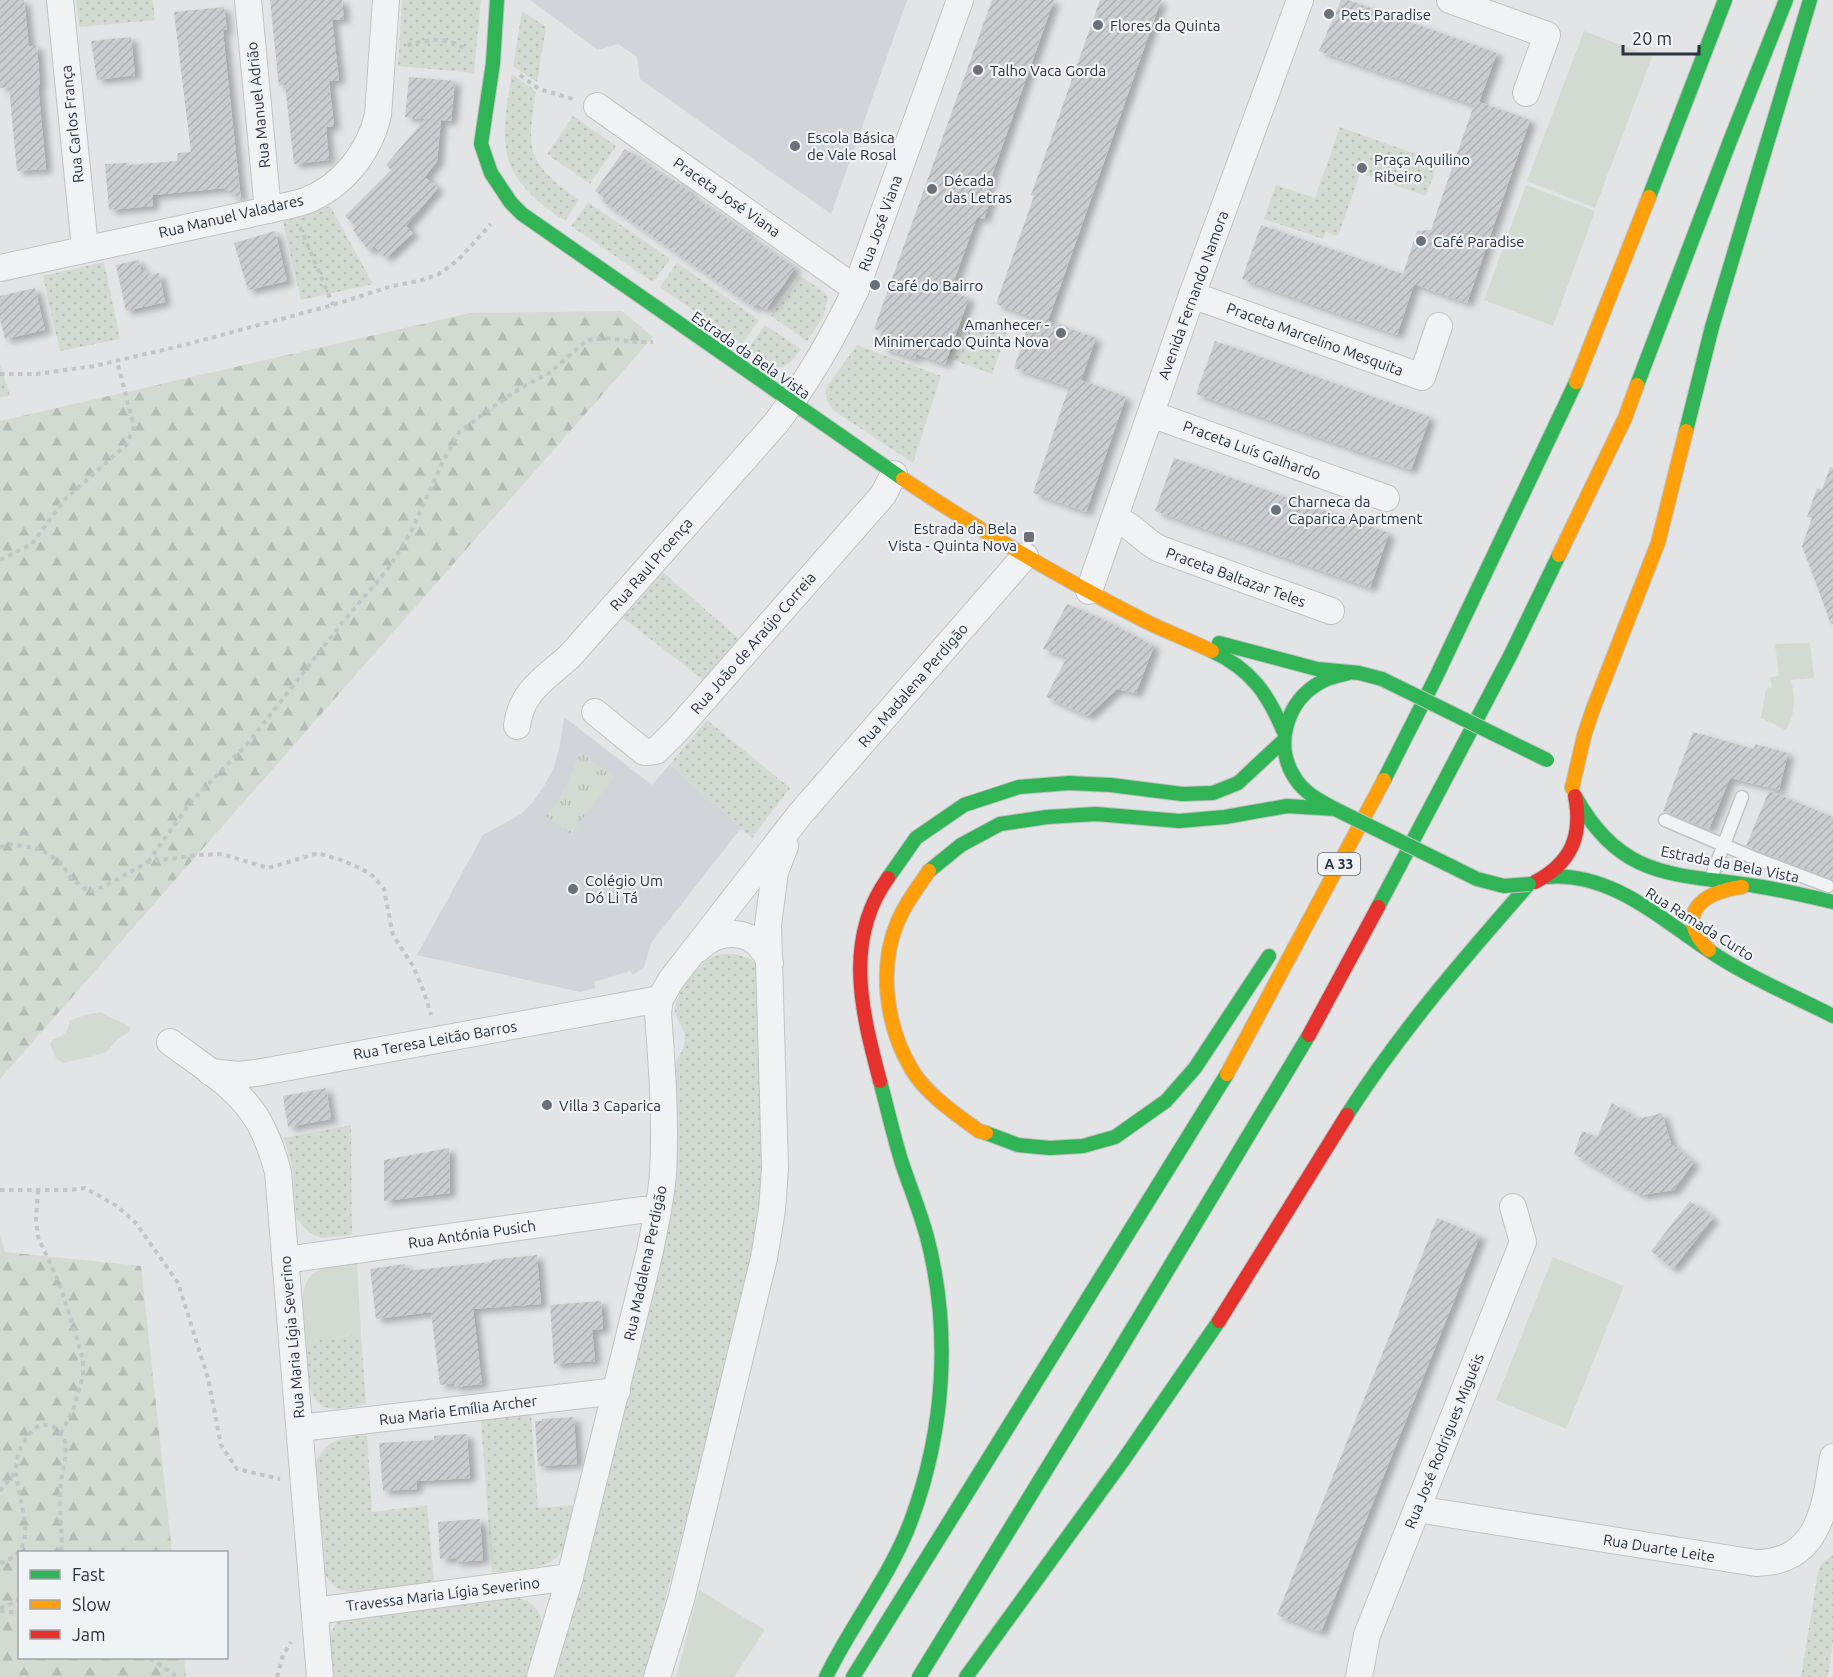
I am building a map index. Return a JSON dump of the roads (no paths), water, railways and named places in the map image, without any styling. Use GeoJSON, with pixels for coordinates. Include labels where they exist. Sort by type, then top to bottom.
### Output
{"type":"FeatureCollection","features":[{"type":"Feature","properties":{"kind":"main road","name":"Estrada da Bela Vista"},"geometry":{"type":"LineString","coordinates":[[497,0],[493,63],[481,144],[491,173],[511,203],[522,214],[894,474],[1025,556],[1162,629]]}},
{"type":"Feature","properties":{"kind":"main road","name":"A 33"},"geometry":{"type":"LineString","coordinates":[[853,1677],[1232,1066],[1383,782],[1436,677],[1580,373],[1725,0]]}},
{"type":"Feature","properties":{"kind":"main road"},"geometry":{"type":"LineString","coordinates":[[919,1677],[1116,1356],[1323,1011],[1505,667],[1624,418],[1786,0]]}},
{"type":"Feature","properties":{"kind":"main road"},"geometry":{"type":"LineString","coordinates":[[1162,629],[1221,654],[1250,674],[1262,687],[1272,703],[1283,735],[1287,763],[1298,783],[1315,799],[1478,879],[1504,886],[1529,884],[1546,877],[1565,860],[1577,837],[1579,824],[1574,793],[1584,736],[1658,543],[1712,327],[1810,0]]}},
{"type":"Feature","properties":{"kind":"main road"},"geometry":{"type":"LineString","coordinates":[[1162,629],[1317,669],[1347,673]]}},
{"type":"Feature","properties":{"kind":"main road","name":"Estrada da Bela Vista"},"geometry":{"type":"LineString","coordinates":[[1347,673],[1371,675],[1382,679],[1554,766],[1601,835],[1614,847],[1645,864],[1711,880],[1833,902]]}},
{"type":"Feature","properties":{"kind":"main road"},"geometry":{"type":"LineString","coordinates":[[826,1677],[891,1563],[912,1519],[926,1474],[939,1413],[942,1370],[941,1313],[927,1237],[900,1157],[861,1000],[860,948],[868,917],[882,886],[916,838],[964,805],[1019,787],[1069,783],[1111,785],[1182,794],[1213,793],[1238,783],[1283,735],[1293,706],[1306,691],[1322,680],[1347,673]]}},
{"type":"Feature","properties":{"kind":"main road"},"geometry":{"type":"LineString","coordinates":[[1299,910],[1383,782]]}},
{"type":"Feature","properties":{"kind":"main road"},"geometry":{"type":"LineString","coordinates":[[1280,940],[1195,1068],[1166,1101],[1114,1137],[1083,1146],[1050,1148],[1018,1145],[979,1131],[944,1106],[912,1071],[894,1030],[886,990],[889,952],[897,922],[910,897],[930,870],[961,845],[1000,824],[1047,817],[1096,814],[1179,821],[1225,817],[1287,806],[1335,809]]}},
{"type":"Feature","properties":{"kind":"main road","name":"Rua Ramada Curto"},"geometry":{"type":"LineString","coordinates":[[1546,877],[1573,876],[1614,891],[1713,953],[1833,1016]]}},
{"type":"Feature","properties":{"kind":"main road"},"geometry":{"type":"LineString","coordinates":[[966,1677],[1155,1416],[1214,1329],[1370,1080],[1473,948],[1529,884]]}},
{"type":"Feature","properties":{"kind":"main road"},"geometry":{"type":"LineString","coordinates":[[1713,953],[1702,945],[1693,930],[1691,922],[1697,907],[1711,895],[1723,890],[1737,887],[1759,887]]}},
{"type":"Feature","properties":{"kind":"street","name":"Rua Carlos França"},"geometry":{"type":"LineString","coordinates":[[60,0],[84,248]]}},
{"type":"Feature","properties":{"kind":"street","name":"Rua Manuel Adrião"},"geometry":{"type":"LineString","coordinates":[[248,0],[279,207]]}},
{"type":"Feature","properties":{"kind":"street","name":"Rua Manuel Valadares"},"geometry":{"type":"LineString","coordinates":[[0,268],[279,207],[304,201],[322,193],[350,169],[369,143],[378,116],[387,0]]}},
{"type":"Feature","properties":{"kind":"street","name":"Rua José Viana"},"geometry":{"type":"LineString","coordinates":[[791,403],[838,329],[856,289],[960,0]]}},
{"type":"Feature","properties":{"kind":"street","name":"Avenida Fernando Namora"},"geometry":{"type":"LineString","coordinates":[[1089,591],[1192,296],[1300,0]]}},
{"type":"Feature","properties":{"kind":"street"},"geometry":{"type":"LineString","coordinates":[[1450,0],[1547,34],[1526,93]]}},
{"type":"Feature","properties":{"kind":"street","name":"Praceta José Viana"},"geometry":{"type":"LineString","coordinates":[[597,106],[856,289]]}},
{"type":"Feature","properties":{"kind":"street","name":"Praceta Marcelino Mesquita"},"geometry":{"type":"LineString","coordinates":[[1192,296],[1422,377],[1439,326]]}},
{"type":"Feature","properties":{"kind":"street","name":"Rua Raul Proença"},"geometry":{"type":"LineString","coordinates":[[517,726],[519,712],[527,695],[570,656],[791,403]]}},
{"type":"Feature","properties":{"kind":"street","name":"Praceta Luís Galhardo"},"geometry":{"type":"LineString","coordinates":[[1151,414],[1386,498]]}},
{"type":"Feature","properties":{"kind":"street","name":"Rua João de Araújo Correia"},"geometry":{"type":"LineString","coordinates":[[594,712],[644,752],[656,751],[678,729],[883,495],[894,474]]}},
{"type":"Feature","properties":{"kind":"street","name":"Praceta Baltazar Teles"},"geometry":{"type":"LineString","coordinates":[[1115,519],[1128,524],[1151,545],[1160,549],[1331,611]]}},
{"type":"Feature","properties":{"kind":"street","name":"Rua Madalena Perdigão"},"geometry":{"type":"LineString","coordinates":[[540,1677],[570,1577],[617,1391],[658,1210],[663,1174],[663,1101],[658,1013],[660,999],[685,961],[801,813],[1025,556]]}},
{"type":"Feature","properties":{"kind":"street","name":"Rua Madalena Perdigão"},"geometry":{"type":"LineString","coordinates":[[657,1677],[683,1589],[764,1258],[772,1210],[775,1167],[768,925],[775,872],[801,813]]}},
{"type":"Feature","properties":{"kind":"street"},"geometry":{"type":"LineString","coordinates":[[685,961],[704,943],[721,934],[736,934],[751,939],[763,949],[770,963]]}},
{"type":"Feature","properties":{"kind":"street","name":"Rua Teresa Leitão Barros"},"geometry":{"type":"LineString","coordinates":[[209,1072],[239,1075],[660,999]]}},
{"type":"Feature","properties":{"kind":"street","name":"Rua Maria Lígia Severino"},"geometry":{"type":"LineString","coordinates":[[170,1042],[232,1089],[248,1105],[262,1126],[278,1172],[320,1677]]}},
{"type":"Feature","properties":{"kind":"street","name":"Rua José Rodrigues Miguéis"},"geometry":{"type":"LineString","coordinates":[[1359,1677],[1367,1635],[1523,1242],[1513,1207]]}},
{"type":"Feature","properties":{"kind":"street","name":"Rua Antónia Pusich"},"geometry":{"type":"LineString","coordinates":[[285,1260],[641,1210],[658,1210]]}},
{"type":"Feature","properties":{"kind":"street","name":"Rua Maria Emília Archer"},"geometry":{"type":"LineString","coordinates":[[300,1428],[617,1391]]}},
{"type":"Feature","properties":{"kind":"street","name":"Rua Duarte Leite"},"geometry":{"type":"LineString","coordinates":[[1416,1509],[1756,1563],[1772,1563],[1794,1553],[1814,1534],[1825,1507],[1833,1457]]}},
{"type":"Feature","properties":{"kind":"street","name":"Travessa Maria Lígia Severino"},"geometry":{"type":"LineString","coordinates":[[315,1611],[570,1577]]}},
{"type":"Feature","properties":{"kind":"lane"},"geometry":{"type":"LineString","coordinates":[[1711,880],[1742,798]]}},
{"type":"Feature","properties":{"kind":"lane"},"geometry":{"type":"LineString","coordinates":[[1665,820],[1833,890]]}},
{"type":"Feature","properties":{"kind":"place","name":"Pets Paradise"},"geometry":{"type":"Point","coordinates":[1329,14]}},
{"type":"Feature","properties":{"kind":"place","name":"Flores da Quinta"},"geometry":{"type":"Point","coordinates":[1098,25]}},
{"type":"Feature","properties":{"kind":"place","name":"Talho Vaca Gorda"},"geometry":{"type":"Point","coordinates":[978,70]}},
{"type":"Feature","properties":{"kind":"place","name":"Escola Básica de Vale Rosal"},"geometry":{"type":"Point","coordinates":[795,146]}},
{"type":"Feature","properties":{"kind":"place","name":"Praça Aquilino Ribeiro"},"geometry":{"type":"Point","coordinates":[1362,168]}},
{"type":"Feature","properties":{"kind":"place","name":"Década das Letras"},"geometry":{"type":"Point","coordinates":[932,189]}},
{"type":"Feature","properties":{"kind":"place","name":"Café Paradise"},"geometry":{"type":"Point","coordinates":[1421,241]}},
{"type":"Feature","properties":{"kind":"place","name":"Café do Bairro"},"geometry":{"type":"Point","coordinates":[875,285]}},
{"type":"Feature","properties":{"kind":"place","name":"Amanhecer - Minimercado Quinta Nova"},"geometry":{"type":"Point","coordinates":[1061,333]}},
{"type":"Feature","properties":{"kind":"place","name":"Charneca da Caparica Apartment"},"geometry":{"type":"Point","coordinates":[1276,510]}},
{"type":"Feature","properties":{"kind":"place","name":"Estrada da Bela Vista - Quinta Nova"},"geometry":{"type":"Point","coordinates":[1029,537]}},
{"type":"Feature","properties":{"kind":"place","name":"Colégio Um Dó Li Tá"},"geometry":{"type":"Point","coordinates":[573,889]}},
{"type":"Feature","properties":{"kind":"place","name":"Villa 3 Caparica"},"geometry":{"type":"Point","coordinates":[547,1105]}}]}
